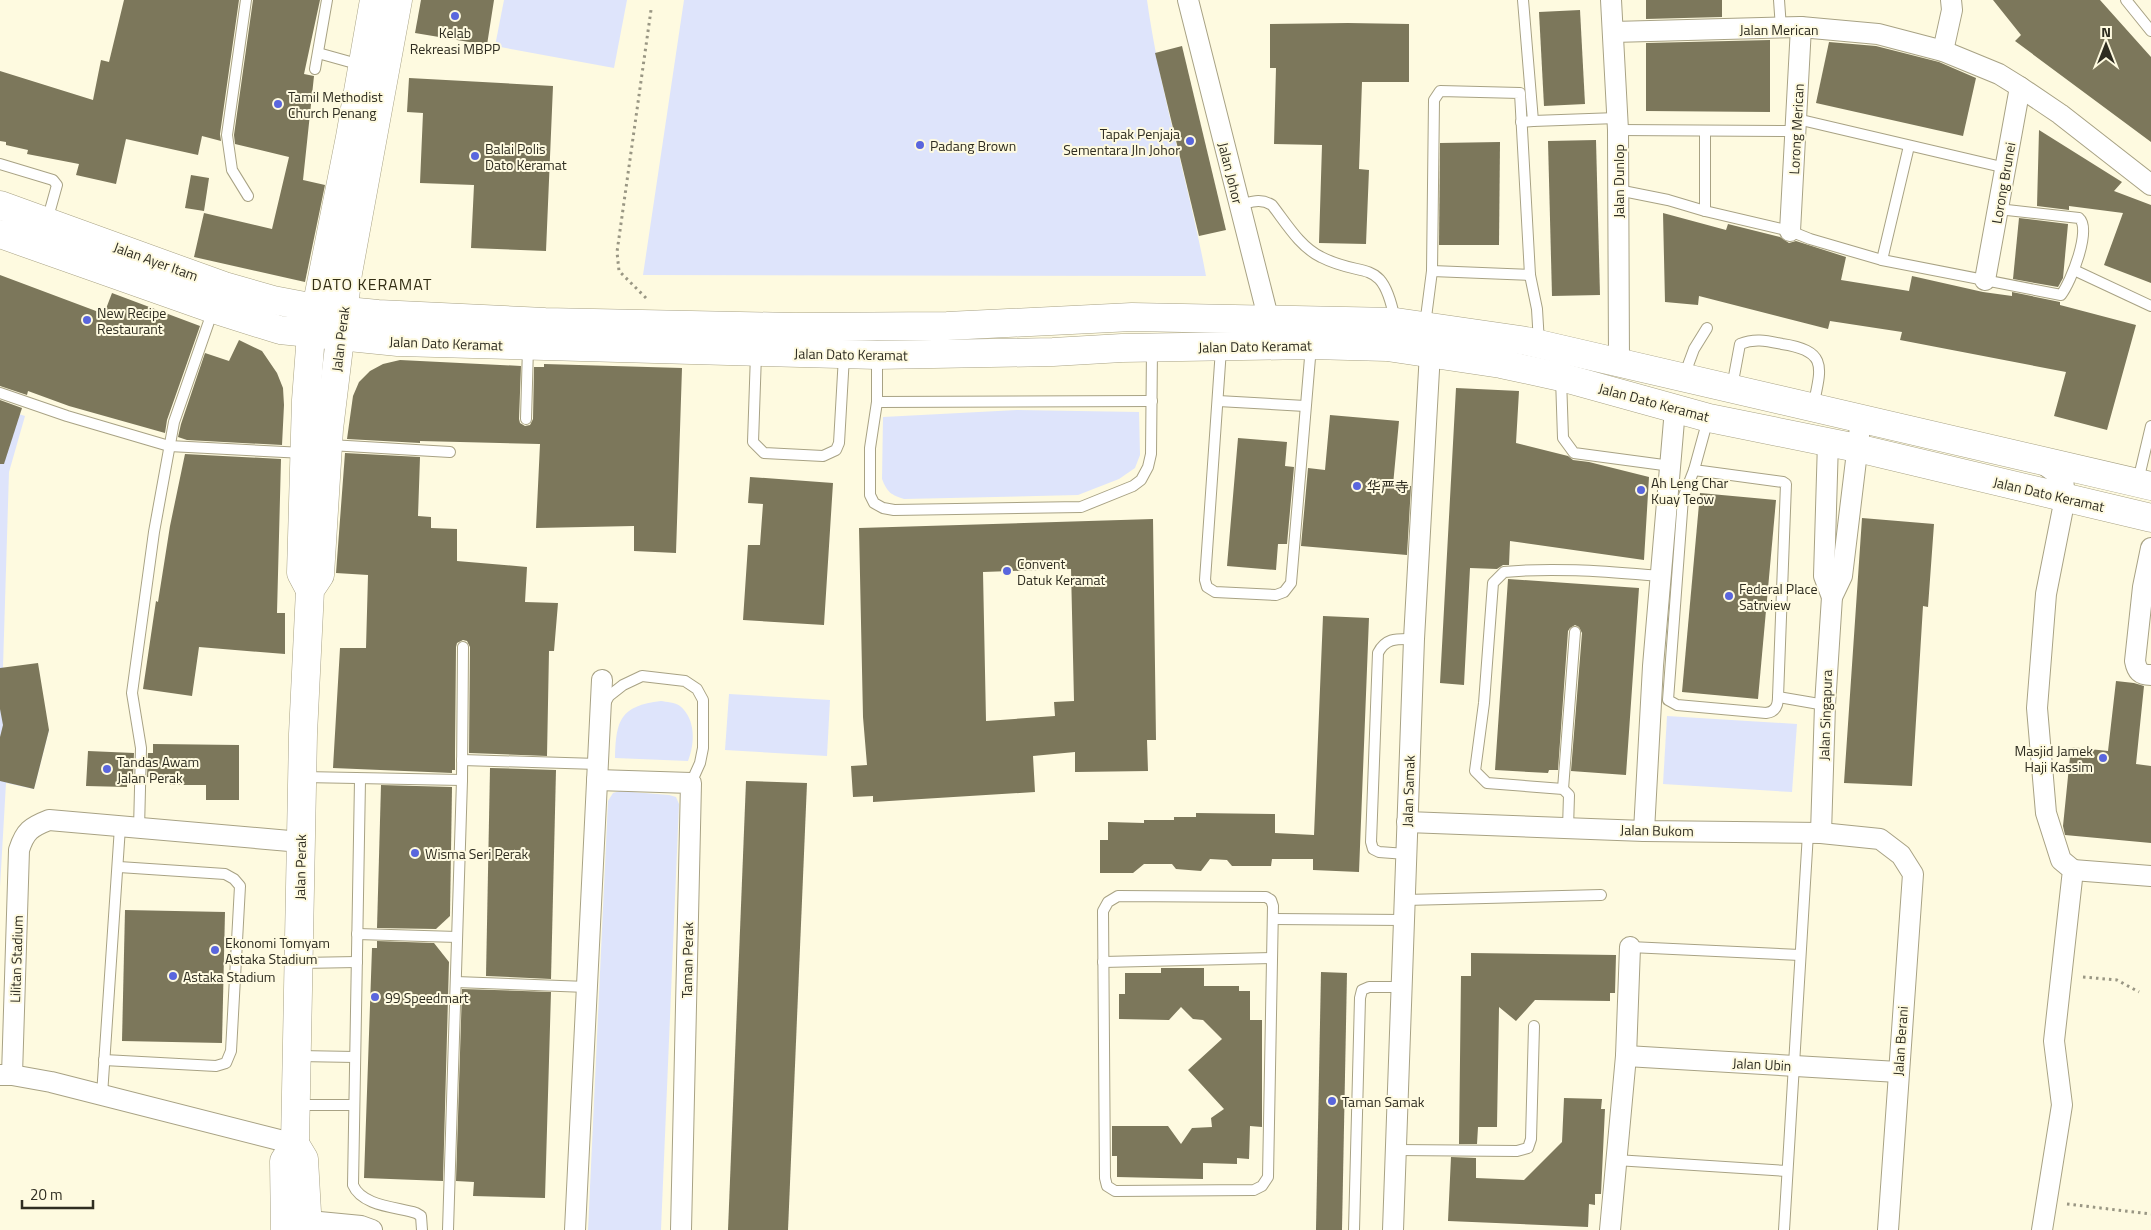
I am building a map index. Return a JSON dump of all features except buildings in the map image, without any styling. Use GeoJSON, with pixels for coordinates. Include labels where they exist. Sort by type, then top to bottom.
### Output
{"type":"FeatureCollection","features":[{"type":"Feature","properties":{"kind":"main road","name":"Jalan Perak"},"geometry":{"type":"LineString","coordinates":[[298,1228],[304,1159],[295,1144],[302,777],[310,590],[320,575],[317,449],[306,400],[313,321],[350,137],[374,0]]}},
{"type":"Feature","properties":{"kind":"main road","name":"Jalan Perak"},"geometry":{"type":"LineString","coordinates":[[317,449],[341,338],[372,138],[398,0]]}},
{"type":"Feature","properties":{"kind":"main road","name":"Jalan Ayer Itam"},"geometry":{"type":"LineString","coordinates":[[0,205],[224,286],[273,300],[313,321]]}},
{"type":"Feature","properties":{"kind":"main road","name":"Jalan Ayer Itam"},"geometry":{"type":"LineString","coordinates":[[0,234],[213,310],[280,330],[313,321]]}},
{"type":"Feature","properties":{"kind":"main road","name":"Jalan Dato Keramat"},"geometry":{"type":"LineString","coordinates":[[313,321],[344,311],[456,318],[795,327],[947,326],[1132,317],[1396,322],[1539,344],[2144,485]]}},
{"type":"Feature","properties":{"kind":"main road","name":"Jalan Dato Keramat"},"geometry":{"type":"LineString","coordinates":[[313,321],[341,338],[398,342],[756,353],[877,355],[1053,352],[1152,347],[1311,345],[1387,347],[1501,364],[1561,377],[1709,418],[1857,448],[2151,518]]}},
{"type":"Feature","properties":{"kind":"street","name":"Jalan Johor"},"geometry":{"type":"LineString","coordinates":[[1188,0],[1275,346]]}},
{"type":"Feature","properties":{"kind":"street","name":"Jalan Dunlop"},"geometry":{"type":"LineString","coordinates":[[1611,0],[1617,124],[1619,362]]}},
{"type":"Feature","properties":{"kind":"street"},"geometry":{"type":"LineString","coordinates":[[1943,51],[1952,10],[1951,0]]}},
{"type":"Feature","properties":{"kind":"street","name":"Jalan Merican"},"geometry":{"type":"LineString","coordinates":[[1613,32],[1801,27],[1878,34],[1943,51],[1999,74],[2020,86],[2060,114],[2151,185]]}},
{"type":"Feature","properties":{"kind":"street","name":"Lorong Merican"},"geometry":{"type":"LineString","coordinates":[[1790,230],[1801,27]]}},
{"type":"Feature","properties":{"kind":"street","name":"Lorong Brunei"},"geometry":{"type":"LineString","coordinates":[[1985,280],[2020,86]]}},
{"type":"Feature","properties":{"kind":"street","name":"Jalan Samak"},"geometry":{"type":"LineString","coordinates":[[1393,1230],[1414,639],[1430,352]]}},
{"type":"Feature","properties":{"kind":"street"},"geometry":{"type":"LineString","coordinates":[[1644,831],[1654,666],[1675,409]]}},
{"type":"Feature","properties":{"kind":"street","name":"Jalan Singapura"},"geometry":{"type":"LineString","coordinates":[[1815,833],[1832,597],[1842,576],[1861,418]]}},
{"type":"Feature","properties":{"kind":"street","name":"Jalan Singapura"},"geometry":{"type":"LineString","coordinates":[[1828,442],[1824,576],[1832,597]]}},
{"type":"Feature","properties":{"kind":"street"},"geometry":{"type":"LineString","coordinates":[[2040,461],[2063,478],[2065,498],[2046,594],[2037,708],[2046,813],[2061,860],[2073,870],[2151,876]]}},
{"type":"Feature","properties":{"kind":"street"},"geometry":{"type":"LineString","coordinates":[[2151,548],[2143,586],[2135,661],[2137,670],[2144,675],[2151,675]]}},
{"type":"Feature","properties":{"kind":"street"},"geometry":{"type":"LineString","coordinates":[[575,1230],[602,680]]}},
{"type":"Feature","properties":{"kind":"street"},"geometry":{"type":"LineString","coordinates":[[598,772],[691,783]]}},
{"type":"Feature","properties":{"kind":"street","name":"Taman Perak"},"geometry":{"type":"LineString","coordinates":[[681,1230],[691,783]]}},
{"type":"Feature","properties":{"kind":"street","name":"Lilitan Stadium"},"geometry":{"type":"LineString","coordinates":[[295,1144],[51,1082],[6,1075],[19,850],[23,838],[33,826],[49,820],[301,842]]}},
{"type":"Feature","properties":{"kind":"street","name":"Jalan Bukom"},"geometry":{"type":"LineString","coordinates":[[1407,822],[1644,831],[1815,833],[1880,838],[1901,855]]}},
{"type":"Feature","properties":{"kind":"street","name":"Jalan Berani"},"geometry":{"type":"LineString","coordinates":[[1888,1230],[1913,874],[1901,855]]}},
{"type":"Feature","properties":{"kind":"street"},"geometry":{"type":"LineString","coordinates":[[2042,1230],[2062,1105],[2054,1042],[2073,870]]}},
{"type":"Feature","properties":{"kind":"street"},"geometry":{"type":"LineString","coordinates":[[1610,1230],[1626,1056],[1630,947]]}},
{"type":"Feature","properties":{"kind":"street","name":"Jalan Ubin"},"geometry":{"type":"LineString","coordinates":[[1626,1056],[1898,1072]]}},
{"type":"Feature","properties":{"kind":"street"},"geometry":{"type":"LineString","coordinates":[[261,1135],[278,1132],[287,1126],[296,1109]]}},
{"type":"Feature","properties":{"kind":"street"},"geometry":{"type":"LineString","coordinates":[[298,1228],[361,1226],[372,1230]]}},
{"type":"Feature","properties":{"kind":"lane"},"geometry":{"type":"LineString","coordinates":[[246,0],[227,135],[232,170],[248,196]]}},
{"type":"Feature","properties":{"kind":"lane"},"geometry":{"type":"LineString","coordinates":[[315,69],[327,0]]}},
{"type":"Feature","properties":{"kind":"lane"},"geometry":{"type":"LineString","coordinates":[[1523,0],[1533,121]]}},
{"type":"Feature","properties":{"kind":"lane"},"geometry":{"type":"LineString","coordinates":[[1779,0],[1781,28]]}},
{"type":"Feature","properties":{"kind":"lane"},"geometry":{"type":"LineString","coordinates":[[2126,0],[2151,31]]}},
{"type":"Feature","properties":{"kind":"lane"},"geometry":{"type":"LineString","coordinates":[[318,53],[362,66]]}},
{"type":"Feature","properties":{"kind":"lane"},"geometry":{"type":"LineString","coordinates":[[1424,326],[1432,271],[1434,100],[1436,95],[1440,91],[1520,93],[1530,274],[1537,310],[1539,344]]}},
{"type":"Feature","properties":{"kind":"lane"},"geometry":{"type":"LineString","coordinates":[[1521,122],[1617,124],[1705,131],[1796,125],[1909,146],[2006,168]]}},
{"type":"Feature","properties":{"kind":"lane"},"geometry":{"type":"LineString","coordinates":[[1705,131],[1705,211]]}},
{"type":"Feature","properties":{"kind":"lane"},"geometry":{"type":"LineString","coordinates":[[1882,260],[1909,146]]}},
{"type":"Feature","properties":{"kind":"lane"},"geometry":{"type":"LineString","coordinates":[[0,164],[52,180],[57,185],[47,222]]}},
{"type":"Feature","properties":{"kind":"lane"},"geometry":{"type":"LineString","coordinates":[[1618,190],[1668,200],[1705,211],[1790,230],[1810,239],[1882,260],[2061,294],[2074,270],[2079,255],[2085,227],[2083,222],[2079,218],[1998,209]]}},
{"type":"Feature","properties":{"kind":"lane"},"geometry":{"type":"LineString","coordinates":[[1240,205],[1257,200],[1265,201],[1272,205],[1306,248],[1321,257],[1374,274],[1386,286],[1396,322]]}},
{"type":"Feature","properties":{"kind":"lane"},"geometry":{"type":"LineString","coordinates":[[2074,270],[2151,306]]}},
{"type":"Feature","properties":{"kind":"lane"},"geometry":{"type":"LineString","coordinates":[[1432,271],[1530,274]]}},
{"type":"Feature","properties":{"kind":"lane"},"geometry":{"type":"LineString","coordinates":[[102,1095],[119,867],[129,828],[141,748],[132,692],[154,532],[174,422],[213,310]]}},
{"type":"Feature","properties":{"kind":"lane"},"geometry":{"type":"LineString","coordinates":[[1683,377],[1694,350],[1707,328]]}},
{"type":"Feature","properties":{"kind":"lane"},"geometry":{"type":"LineString","coordinates":[[1732,390],[1740,344],[1753,339],[1803,347],[1814,354],[1820,372],[1813,408]]}},
{"type":"Feature","properties":{"kind":"lane"},"geometry":{"type":"LineString","coordinates":[[1221,346],[1205,580],[1207,587],[1215,592],[1276,595],[1284,592],[1291,583],[1311,345]]}},
{"type":"Feature","properties":{"kind":"lane"},"geometry":{"type":"LineString","coordinates":[[526,419],[528,346]]}},
{"type":"Feature","properties":{"kind":"lane"},"geometry":{"type":"LineString","coordinates":[[877,355],[877,402],[870,448],[870,495],[874,503],[883,508],[894,510],[1081,507],[1133,486],[1141,480],[1148,467],[1151,454],[1152,347]]}},
{"type":"Feature","properties":{"kind":"lane"},"geometry":{"type":"LineString","coordinates":[[756,353],[753,442],[764,453],[823,456],[836,450],[839,443],[844,355]]}},
{"type":"Feature","properties":{"kind":"lane"},"geometry":{"type":"LineString","coordinates":[[1561,377],[1563,438],[1574,453],[1671,466]]}},
{"type":"Feature","properties":{"kind":"lane"},"geometry":{"type":"LineString","coordinates":[[0,393],[67,416],[169,446],[450,452]]}},
{"type":"Feature","properties":{"kind":"lane"},"geometry":{"type":"LineString","coordinates":[[877,402],[1152,400]]}},
{"type":"Feature","properties":{"kind":"lane"},"geometry":{"type":"LineString","coordinates":[[1218,401],[1305,406]]}},
{"type":"Feature","properties":{"kind":"lane"},"geometry":{"type":"LineString","coordinates":[[1694,470],[1786,484],[1778,697],[1776,708],[1772,712],[1677,706],[1668,700],[1683,498],[1694,470],[1709,418]]}},
{"type":"Feature","properties":{"kind":"lane"},"geometry":{"type":"LineString","coordinates":[[2144,485],[2151,426]]}},
{"type":"Feature","properties":{"kind":"lane"},"geometry":{"type":"LineString","coordinates":[[1568,828],[1569,795],[1563,789],[1487,783],[1475,771],[1484,703],[1493,583],[1504,572],[1521,570],[1584,571],[1661,576]]}},
{"type":"Feature","properties":{"kind":"lane"},"geometry":{"type":"LineString","coordinates":[[1563,789],[1575,632]]}},
{"type":"Feature","properties":{"kind":"lane"},"geometry":{"type":"LineString","coordinates":[[1406,854],[1379,852],[1373,849],[1371,842],[1378,653],[1382,644],[1392,639],[1414,639]]}},
{"type":"Feature","properties":{"kind":"lane"},"geometry":{"type":"LineString","coordinates":[[448,1230],[462,780],[463,647]]}},
{"type":"Feature","properties":{"kind":"lane"},"geometry":{"type":"LineString","coordinates":[[601,710],[609,696],[622,685],[642,676],[686,681],[697,689],[703,700],[703,748],[700,763],[691,783]]}},
{"type":"Feature","properties":{"kind":"lane"},"geometry":{"type":"LineString","coordinates":[[1778,697],[1825,705]]}},
{"type":"Feature","properties":{"kind":"lane"},"geometry":{"type":"LineString","coordinates":[[462,760],[598,772]]}},
{"type":"Feature","properties":{"kind":"lane"},"geometry":{"type":"LineString","coordinates":[[302,777],[360,780],[462,780]]}},
{"type":"Feature","properties":{"kind":"lane"},"geometry":{"type":"LineString","coordinates":[[360,780],[353,1186],[356,1193],[364,1199],[422,1216],[422,1230]]}},
{"type":"Feature","properties":{"kind":"lane"},"geometry":{"type":"LineString","coordinates":[[1784,1230],[1800,955],[1815,833]]}},
{"type":"Feature","properties":{"kind":"lane"},"geometry":{"type":"LineString","coordinates":[[104,1060],[216,1066],[226,1063],[231,1051],[240,886],[234,879],[225,874],[119,867]]}},
{"type":"Feature","properties":{"kind":"lane"},"geometry":{"type":"LineString","coordinates":[[1405,900],[1601,895]]}},
{"type":"Feature","properties":{"kind":"lane"},"geometry":{"type":"LineString","coordinates":[[1118,896],[1266,897],[1271,900],[1273,906],[1273,919],[1268,1177],[1262,1186],[1254,1190],[1115,1191],[1107,1186],[1105,1178],[1103,911],[1108,902],[1118,896]]}},
{"type":"Feature","properties":{"kind":"lane"},"geometry":{"type":"LineString","coordinates":[[1273,919],[1404,920]]}},
{"type":"Feature","properties":{"kind":"lane"},"geometry":{"type":"LineString","coordinates":[[357,934],[457,937]]}},
{"type":"Feature","properties":{"kind":"lane"},"geometry":{"type":"LineString","coordinates":[[1630,947],[1800,955]]}},
{"type":"Feature","properties":{"kind":"lane"},"geometry":{"type":"LineString","coordinates":[[1103,962],[1272,958]]}},
{"type":"Feature","properties":{"kind":"lane"},"geometry":{"type":"LineString","coordinates":[[299,962],[357,962]]}},
{"type":"Feature","properties":{"kind":"lane"},"geometry":{"type":"LineString","coordinates":[[456,982],[587,987]]}},
{"type":"Feature","properties":{"kind":"lane"},"geometry":{"type":"LineString","coordinates":[[1354,1230],[1360,998],[1362,990],[1369,986],[1401,987]]}},
{"type":"Feature","properties":{"kind":"lane"},"geometry":{"type":"LineString","coordinates":[[1397,1150],[1517,1151],[1528,1148],[1531,1139],[1534,1026]]}},
{"type":"Feature","properties":{"kind":"lane"},"geometry":{"type":"LineString","coordinates":[[297,1056],[355,1057]]}},
{"type":"Feature","properties":{"kind":"lane"},"geometry":{"type":"LineString","coordinates":[[296,1109],[354,1105]]}},
{"type":"Feature","properties":{"kind":"lane"},"geometry":{"type":"LineString","coordinates":[[1616,1160],[1787,1171]]}},
{"type":"Feature","properties":{"kind":"path"},"geometry":{"type":"LineString","coordinates":[[651,10],[617,252],[619,271],[646,297],[654,324]]}},
{"type":"Feature","properties":{"kind":"path"},"geometry":{"type":"LineString","coordinates":[[2062,975],[2117,980],[2138,992]]}},
{"type":"Feature","properties":{"kind":"path"},"geometry":{"type":"LineString","coordinates":[[2046,1202],[2151,1214]]}},
{"type":"Feature","properties":{"kind":"shaded area"},"geometry":{"type":"Polygon","coordinates":[[[504,0],[627,0],[614,68],[495,46],[504,0]]]}},
{"type":"Feature","properties":{"kind":"shaded area","name":"Padang Brown"},"geometry":{"type":"Polygon","coordinates":[[[684,0],[1147,0],[1159,70],[1206,276],[643,275],[684,0]]]}},
{"type":"Feature","properties":{"kind":"shaded area"},"geometry":{"type":"Polygon","coordinates":[[[0,408],[25,416],[9,472],[3,667],[49,730],[34,789],[6,783],[0,887],[0,408]]]}},
{"type":"Feature","properties":{"kind":"shaded area"},"geometry":{"type":"Polygon","coordinates":[[[1017,410],[1139,412],[1140,455],[1135,468],[1119,479],[1078,495],[904,499],[893,494],[886,487],[882,479],[883,417],[1017,410]]]}},
{"type":"Feature","properties":{"kind":"shaded area"},"geometry":{"type":"Polygon","coordinates":[[[729,694],[830,700],[827,756],[725,750],[729,694]]]}},
{"type":"Feature","properties":{"kind":"shaded area"},"geometry":{"type":"Polygon","coordinates":[[[661,701],[680,706],[689,718],[693,740],[688,761],[615,758],[617,734],[623,717],[637,707],[661,701]]]}},
{"type":"Feature","properties":{"kind":"shaded area"},"geometry":{"type":"Polygon","coordinates":[[[1667,716],[1797,724],[1792,792],[1663,784],[1667,716]]]}},
{"type":"Feature","properties":{"kind":"shaded area"},"geometry":{"type":"Polygon","coordinates":[[[620,791],[669,795],[676,797],[679,804],[661,1230],[588,1230],[608,801],[613,793],[620,791]]]}},
{"type":"Feature","properties":{"kind":"place","name":"Kelab Rekreasi MBPP"},"geometry":{"type":"Point","coordinates":[455,16]}},
{"type":"Feature","properties":{"kind":"place","name":"Tamil Methodist Church Penang"},"geometry":{"type":"Point","coordinates":[278,104]}},
{"type":"Feature","properties":{"kind":"place","name":"Tapak Penjaja Sementara Jln Johor"},"geometry":{"type":"Point","coordinates":[1190,141]}},
{"type":"Feature","properties":{"kind":"place","name":"Padang Brown"},"geometry":{"type":"Point","coordinates":[920,145]}},
{"type":"Feature","properties":{"kind":"place","name":"Balai Polis Dato Keramat"},"geometry":{"type":"Point","coordinates":[475,156]}},
{"type":"Feature","properties":{"kind":"place","name":"New Recipe Restaurant"},"geometry":{"type":"Point","coordinates":[87,320]}},
{"type":"Feature","properties":{"kind":"place","name":"华严寺"},"geometry":{"type":"Point","coordinates":[1357,486]}},
{"type":"Feature","properties":{"kind":"place","name":"Ah Leng Char Kuay Teow"},"geometry":{"type":"Point","coordinates":[1641,490]}},
{"type":"Feature","properties":{"kind":"place","name":"Convent Datuk Keramat"},"geometry":{"type":"Point","coordinates":[1007,571]}},
{"type":"Feature","properties":{"kind":"place","name":"Federal Place Satrview"},"geometry":{"type":"Point","coordinates":[1729,596]}},
{"type":"Feature","properties":{"kind":"place","name":"Masjid Jamek Haji Kassim"},"geometry":{"type":"Point","coordinates":[2103,758]}},
{"type":"Feature","properties":{"kind":"place","name":"Tandas Awam Jalan Perak"},"geometry":{"type":"Point","coordinates":[107,769]}},
{"type":"Feature","properties":{"kind":"place","name":"Wisma Seri Perak"},"geometry":{"type":"Point","coordinates":[415,853]}},
{"type":"Feature","properties":{"kind":"place","name":"Ekonomi Tomyam Astaka Stadium"},"geometry":{"type":"Point","coordinates":[215,950]}},
{"type":"Feature","properties":{"kind":"place","name":"Astaka Stadium"},"geometry":{"type":"Point","coordinates":[173,976]}},
{"type":"Feature","properties":{"kind":"place","name":"99 Speedmart"},"geometry":{"type":"Point","coordinates":[375,997]}},
{"type":"Feature","properties":{"kind":"place","name":"Taman Samak"},"geometry":{"type":"Point","coordinates":[1332,1101]}},
{"type":"Feature","properties":{"kind":"district","name":"DATO KERAMAT"},"geometry":{"type":"Point","coordinates":[372,284]}}]}
